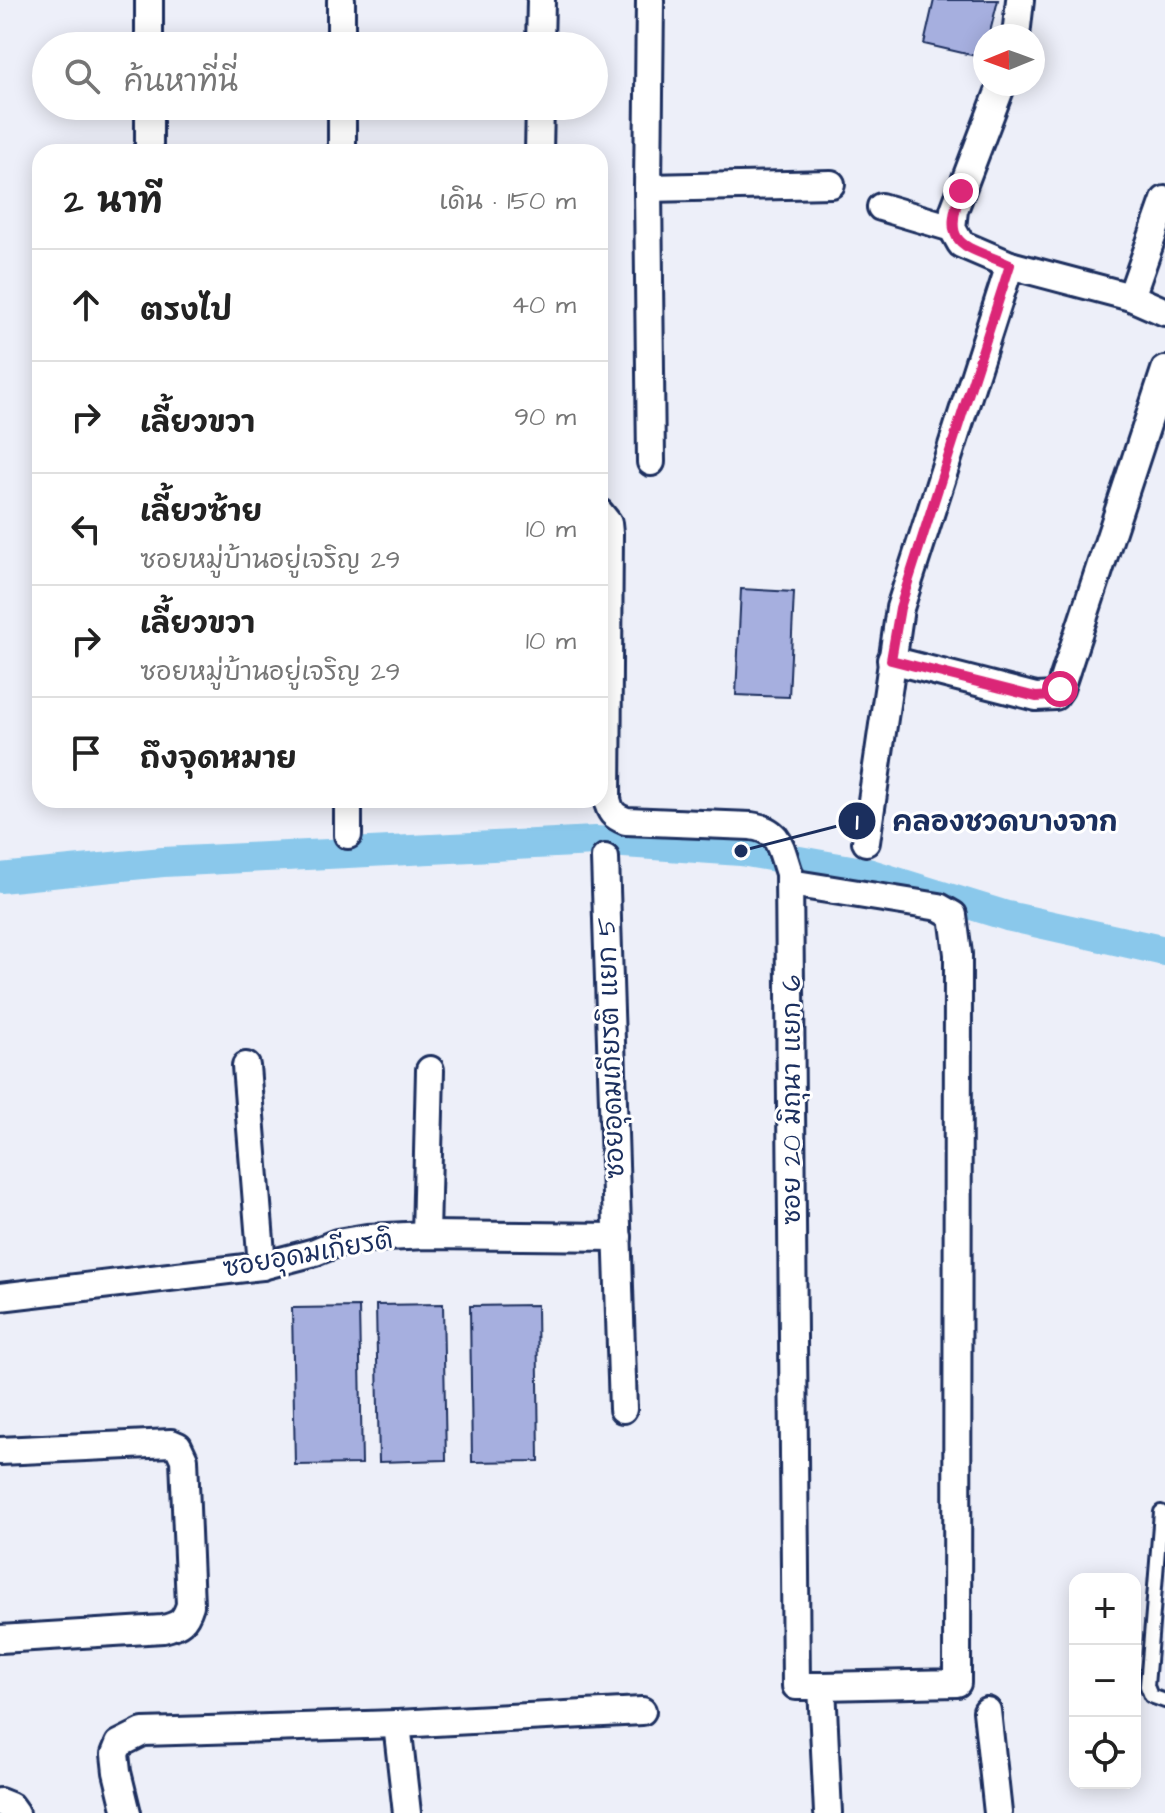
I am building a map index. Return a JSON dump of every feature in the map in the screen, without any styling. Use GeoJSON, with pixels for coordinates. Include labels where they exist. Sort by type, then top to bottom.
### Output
{"type":"FeatureCollection","features":[{"type":"Feature","properties":{"kind":"street"},"geometry":{"type":"LineString","coordinates":[[149,0],[149,32]]}},
{"type":"Feature","properties":{"kind":"street"},"geometry":{"type":"LineString","coordinates":[[341,0],[341,32]]}},
{"type":"Feature","properties":{"kind":"street"},"geometry":{"type":"LineString","coordinates":[[540,32],[541,0]]}},
{"type":"Feature","properties":{"kind":"street"},"geometry":{"type":"LineString","coordinates":[[650,0],[648,188],[651,462]]}},
{"type":"Feature","properties":{"kind":"street"},"geometry":{"type":"LineString","coordinates":[[1017,24],[1020,0]]}},
{"type":"Feature","properties":{"kind":"street"},"geometry":{"type":"LineString","coordinates":[[997,96],[954,210],[952,228],[961,244],[1010,265],[1131,297],[1165,312]]}},
{"type":"Feature","properties":{"kind":"street"},"geometry":{"type":"LineString","coordinates":[[149,120],[149,144]]}},
{"type":"Feature","properties":{"kind":"street"},"geometry":{"type":"LineString","coordinates":[[342,120],[342,144]]}},
{"type":"Feature","properties":{"kind":"street"},"geometry":{"type":"LineString","coordinates":[[539,144],[540,120]]}},
{"type":"Feature","properties":{"kind":"street"},"geometry":{"type":"LineString","coordinates":[[648,188],[831,184]]}},
{"type":"Feature","properties":{"kind":"street"},"geometry":{"type":"LineString","coordinates":[[1131,297],[1165,200]]}},
{"type":"Feature","properties":{"kind":"street"},"geometry":{"type":"LineString","coordinates":[[881,207],[952,228]]}},
{"type":"Feature","properties":{"kind":"street"},"geometry":{"type":"LineString","coordinates":[[866,842],[900,608],[1010,265]]}},
{"type":"Feature","properties":{"kind":"street"},"geometry":{"type":"LineString","coordinates":[[891,660],[1036,697],[1055,696],[1060,689],[1165,370]]}},
{"type":"Feature","properties":{"kind":"street","name":"ซอย 20 มิถุนา แยก 6"},"geometry":{"type":"LineString","coordinates":[[608,523],[608,666]]}},
{"type":"Feature","properties":{"kind":"street","name":"ซอย 20 มิถุนา แยก 6"},"geometry":{"type":"LineString","coordinates":[[608,805],[615,817],[626,821],[765,829],[775,834],[790,878],[796,1686],[822,1686]]}},
{"type":"Feature","properties":{"kind":"street"},"geometry":{"type":"LineString","coordinates":[[348,808],[348,835]]}},
{"type":"Feature","properties":{"kind":"street","name":"ซอยอุดมเกียรติ แยก 5"},"geometry":{"type":"LineString","coordinates":[[605,858],[623,1409]]}},
{"type":"Feature","properties":{"kind":"street"},"geometry":{"type":"LineString","coordinates":[[790,878],[939,907],[953,915],[958,954],[957,1683],[822,1686],[828,1813]]}},
{"type":"Feature","properties":{"kind":"street"},"geometry":{"type":"LineString","coordinates":[[246,1066],[262,1266]]}},
{"type":"Feature","properties":{"kind":"street"},"geometry":{"type":"LineString","coordinates":[[426,1235],[430,1070]]}},
{"type":"Feature","properties":{"kind":"street","name":"ซอยอุดมเกียรติ"},"geometry":{"type":"LineString","coordinates":[[0,1297],[262,1266],[337,1243],[367,1238],[426,1235],[618,1237]]}},
{"type":"Feature","properties":{"kind":"street"},"geometry":{"type":"LineString","coordinates":[[0,1451],[171,1443],[178,1446],[184,1459],[190,1605],[186,1619],[163,1629],[0,1639]]}},
{"type":"Feature","properties":{"kind":"street"},"geometry":{"type":"LineString","coordinates":[[127,1813],[115,1754],[119,1744],[143,1732],[397,1724],[642,1711]]}},
{"type":"Feature","properties":{"kind":"street"},"geometry":{"type":"LineString","coordinates":[[987,1711],[998,1813]]}},
{"type":"Feature","properties":{"kind":"street"},"geometry":{"type":"LineString","coordinates":[[397,1724],[407,1813]]}},
{"type":"Feature","properties":{"kind":"street"},"geometry":{"type":"LineString","coordinates":[[0,1802],[10,1806],[15,1813]]}},
{"type":"Feature","properties":{"kind":"lane"},"geometry":{"type":"LineString","coordinates":[[1161,1512],[1147,1686],[1151,1696],[1165,1701]]}},
{"type":"Feature","properties":{"kind":"building"},"geometry":{"type":"Polygon","coordinates":[[[934,0],[998,0],[992,24],[973,24],[973,55],[924,44],[934,0]]]}},
{"type":"Feature","properties":{"kind":"building"},"geometry":{"type":"Polygon","coordinates":[[[741,589],[794,592],[789,697],[736,695],[741,589]]]}},
{"type":"Feature","properties":{"kind":"building"},"geometry":{"type":"Polygon","coordinates":[[[443,1304],[446,1460],[379,1462],[376,1305],[443,1304]]]}},
{"type":"Feature","properties":{"kind":"building"},"geometry":{"type":"Polygon","coordinates":[[[537,1305],[539,1461],[472,1462],[470,1306],[537,1305]]]}},
{"type":"Feature","properties":{"kind":"building"},"geometry":{"type":"Polygon","coordinates":[[[359,1307],[362,1464],[295,1465],[292,1308],[359,1307]]]}},
{"type":"Feature","properties":{"kind":"waterway"},"geometry":{"type":"LineString","coordinates":[[0,878],[163,862],[595,841],[741,851],[868,873],[1007,916],[1165,951]]}},
{"type":"Feature","properties":{"kind":"place","name":"คลองชวดบางจาก"},"geometry":{"type":"Point","coordinates":[741,851]}},
{"type":"Feature","properties":{"kind":"route"},"geometry":{"type":"LineString","coordinates":[[961,191],[952,228],[961,244],[1010,265],[900,608],[891,660],[1036,697],[1055,696],[1060,689]]}}]}
